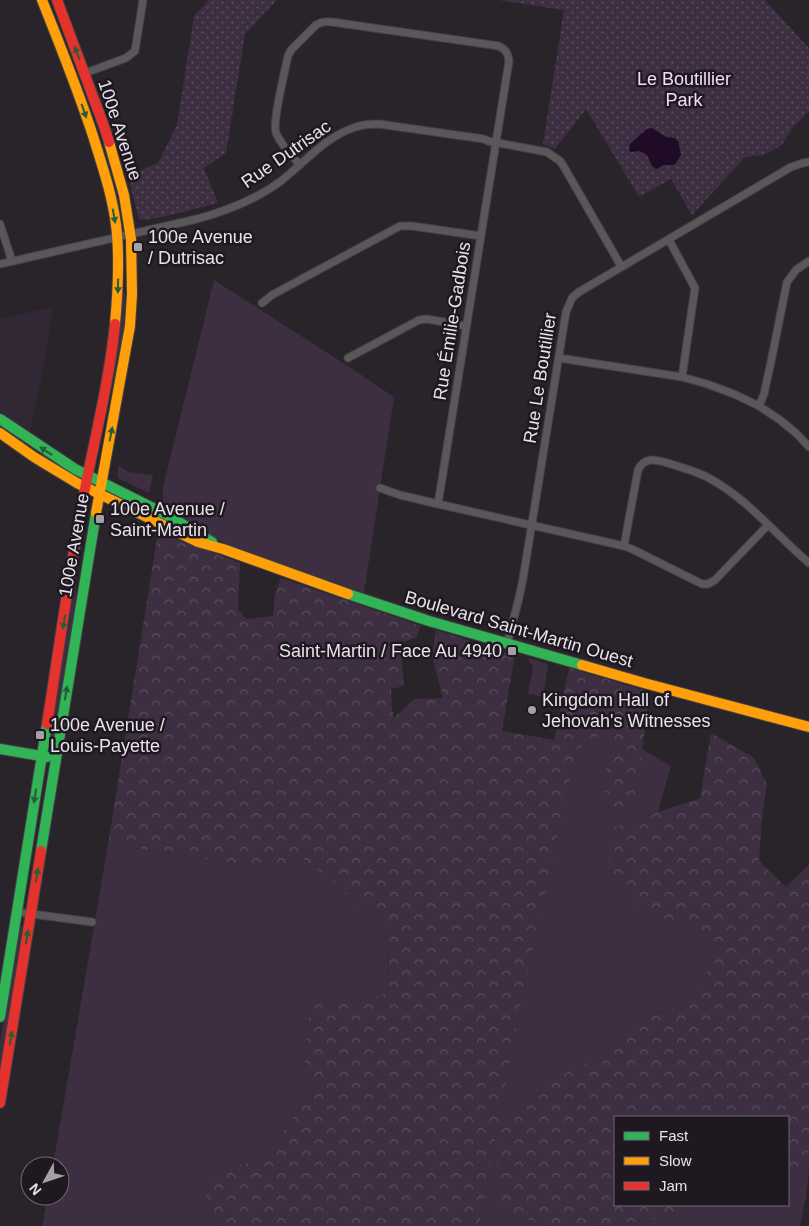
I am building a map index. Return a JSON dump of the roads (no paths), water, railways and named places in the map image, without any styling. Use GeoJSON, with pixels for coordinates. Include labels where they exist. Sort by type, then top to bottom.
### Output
{"type":"FeatureCollection","features":[{"type":"Feature","properties":{"kind":"street","name":"100e Avenue"},"geometry":{"type":"LineString","coordinates":[[0,1017],[85,487],[105,390],[116,323],[119,281],[117,237],[110,196],[77,90],[42,0]]}},
{"type":"Feature","properties":{"kind":"street","name":"100e Avenue"},"geometry":{"type":"LineString","coordinates":[[0,1103],[99,494],[130,326],[132,291],[130,234],[124,195],[109,140],[57,0]]}},
{"type":"Feature","properties":{"kind":"street"},"geometry":{"type":"LineString","coordinates":[[85,73],[126,58],[135,51],[143,0]]}},
{"type":"Feature","properties":{"kind":"street","name":"Rue Émilie-Gadbois"},"geometry":{"type":"LineString","coordinates":[[300,165],[275,132],[277,109],[288,56],[291,50],[316,25],[325,21],[499,46],[508,54],[510,61],[438,504]]}},
{"type":"Feature","properties":{"kind":"street","name":"Rue Dutrisac"},"geometry":{"type":"LineString","coordinates":[[0,264],[201,218],[241,203],[280,181],[336,135],[365,124],[388,125],[484,138],[547,152],[560,161],[564,167],[621,266]]}},
{"type":"Feature","properties":{"kind":"street","name":"Rue Le Boutillier"},"geometry":{"type":"LineString","coordinates":[[507,644],[519,598],[566,310],[572,298],[621,266],[791,168],[809,162]]}},
{"type":"Feature","properties":{"kind":"street"},"geometry":{"type":"LineString","coordinates":[[0,224],[12,261]]}},
{"type":"Feature","properties":{"kind":"street"},"geometry":{"type":"LineString","coordinates":[[262,303],[272,295],[400,226],[482,236]]}},
{"type":"Feature","properties":{"kind":"street"},"geometry":{"type":"LineString","coordinates":[[669,240],[695,288],[682,377]]}},
{"type":"Feature","properties":{"kind":"street"},"geometry":{"type":"LineString","coordinates":[[759,406],[764,394],[787,282],[796,270],[809,262]]}},
{"type":"Feature","properties":{"kind":"street"},"geometry":{"type":"LineString","coordinates":[[348,358],[419,320],[427,319],[466,326]]}},
{"type":"Feature","properties":{"kind":"street"},"geometry":{"type":"LineString","coordinates":[[559,358],[682,377],[719,388],[759,406],[780,420],[809,447]]}},
{"type":"Feature","properties":{"kind":"street","name":"Boulevard Saint-Martin Ouest"},"geometry":{"type":"LineString","coordinates":[[0,419],[47,451],[88,475],[169,516],[223,549]]}},
{"type":"Feature","properties":{"kind":"street","name":"Boulevard Saint-Martin Ouest"},"geometry":{"type":"LineString","coordinates":[[0,433],[34,457],[85,487],[190,538],[396,610],[507,644],[809,727]]}},
{"type":"Feature","properties":{"kind":"street"},"geometry":{"type":"LineString","coordinates":[[624,546],[638,470],[644,462],[650,460],[661,461],[708,477],[722,486],[753,510],[809,563]]}},
{"type":"Feature","properties":{"kind":"street"},"geometry":{"type":"LineString","coordinates":[[380,488],[400,495],[624,546],[700,584],[708,584],[715,580],[768,525]]}},
{"type":"Feature","properties":{"kind":"street"},"geometry":{"type":"LineString","coordinates":[[0,750],[55,758]]}},
{"type":"Feature","properties":{"kind":"street"},"geometry":{"type":"LineString","coordinates":[[17,912],[92,922]]}},
{"type":"Feature","properties":{"kind":"place","name":"100e Avenue / Dutrisac"},"geometry":{"type":"Point","coordinates":[138,247]}},
{"type":"Feature","properties":{"kind":"place","name":"100e Avenue / Saint-Martin"},"geometry":{"type":"Point","coordinates":[100,519]}},
{"type":"Feature","properties":{"kind":"place","name":"Saint-Martin / Face Au 4940"},"geometry":{"type":"Point","coordinates":[512,651]}},
{"type":"Feature","properties":{"kind":"place","name":"Kingdom Hall of Jehovah's Witnesses"},"geometry":{"type":"Point","coordinates":[532,710]}},
{"type":"Feature","properties":{"kind":"place","name":"100e Avenue / Louis-Payette"},"geometry":{"type":"Point","coordinates":[40,735]}},
{"type":"Feature","properties":{"kind":"park label","name":"Le Boutillier Park"},"geometry":{"type":"Point","coordinates":[684,89]}}]}
